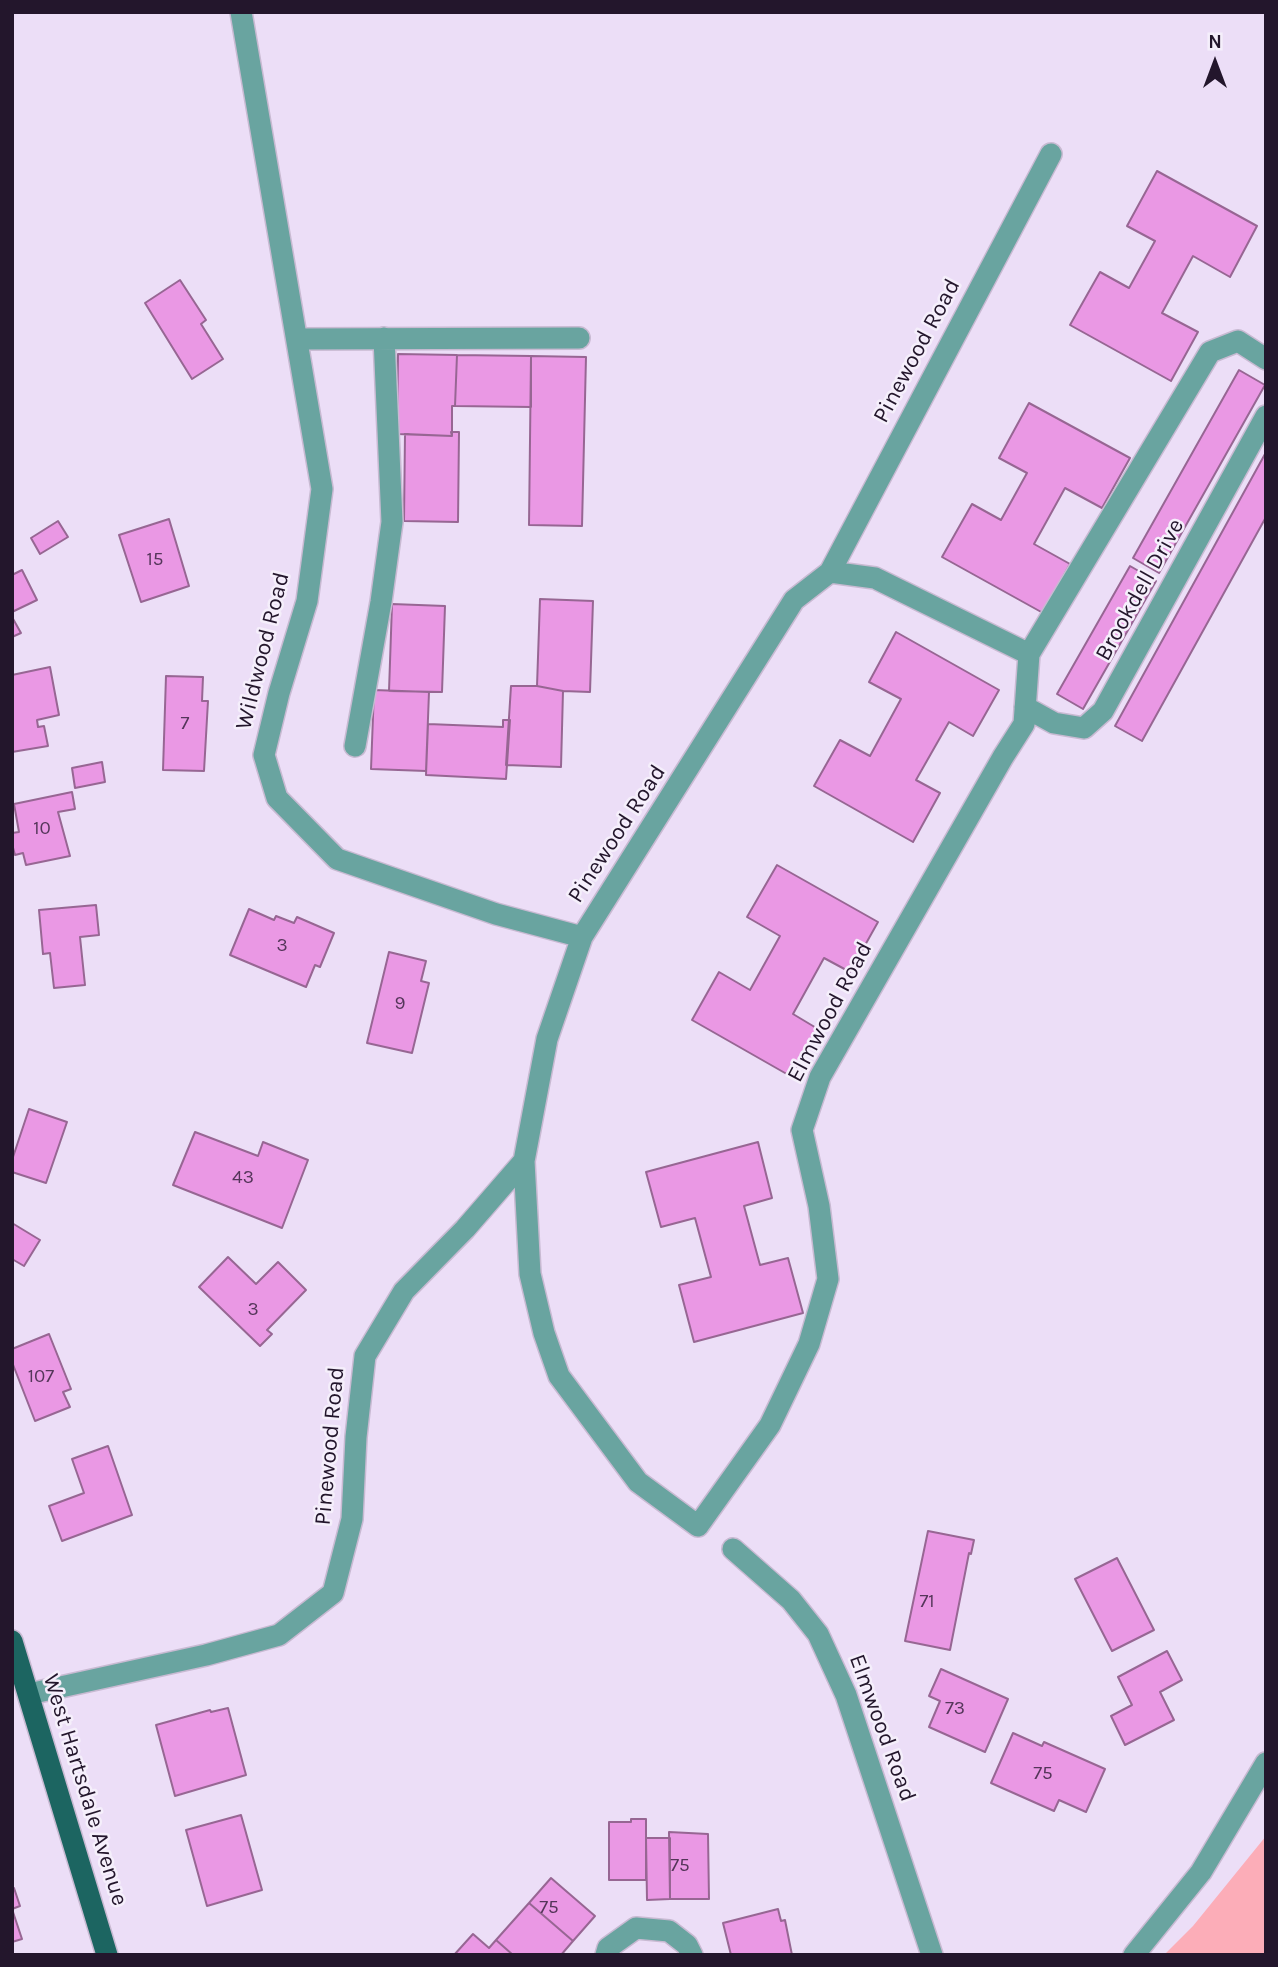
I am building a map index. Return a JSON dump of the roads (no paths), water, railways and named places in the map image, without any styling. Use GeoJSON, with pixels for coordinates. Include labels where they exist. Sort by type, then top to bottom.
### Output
{"type":"FeatureCollection","features":[{"type":"Feature","properties":{"kind":"main road","name":"West Hartsdale Avenue"},"geometry":{"type":"LineString","coordinates":[[12,1641],[107,1955]]}},
{"type":"Feature","properties":{"kind":"street","name":"Wildwood Road"},"geometry":{"type":"LineString","coordinates":[[242,12],[323,489],[307,601],[279,693],[264,755],[277,798],[337,859],[496,914],[582,937]]}},
{"type":"Feature","properties":{"kind":"street","name":"Pinewood Road"},"geometry":{"type":"LineString","coordinates":[[638,1482],[559,1376],[544,1333],[530,1274],[524,1161],[547,1039],[582,937],[794,600],[830,572],[1051,154]]}},
{"type":"Feature","properties":{"kind":"street"},"geometry":{"type":"LineString","coordinates":[[355,746],[381,603],[392,522],[384,338]]}},
{"type":"Feature","properties":{"kind":"street"},"geometry":{"type":"LineString","coordinates":[[297,339],[579,338]]}},
{"type":"Feature","properties":{"kind":"street"},"geometry":{"type":"LineString","coordinates":[[830,572],[875,578],[1029,654],[1210,352],[1238,341],[1266,359]]}},
{"type":"Feature","properties":{"kind":"street","name":"Brookdell Drive"},"geometry":{"type":"LineString","coordinates":[[1025,707],[1055,723],[1084,728],[1103,711],[1266,416]]}},
{"type":"Feature","properties":{"kind":"street","name":"Elmwood Road"},"geometry":{"type":"LineString","coordinates":[[638,1482],[698,1526],[770,1425],[809,1344],[828,1279],[819,1206],[802,1130],[820,1077],[1024,724],[1029,654]]}},
{"type":"Feature","properties":{"kind":"street","name":"Pinewood Road"},"geometry":{"type":"LineString","coordinates":[[29,1694],[206,1655],[279,1635],[333,1593],[352,1519],[356,1437],[365,1356],[404,1291],[524,1161]]}},
{"type":"Feature","properties":{"kind":"street","name":"Elmwood Road"},"geometry":{"type":"LineString","coordinates":[[733,1549],[791,1600],[818,1633],[846,1695],[932,1955]]}},
{"type":"Feature","properties":{"kind":"street"},"geometry":{"type":"LineString","coordinates":[[1134,1955],[1201,1871],[1266,1763]]}},
{"type":"Feature","properties":{"kind":"street"},"geometry":{"type":"LineString","coordinates":[[606,1955],[608,1948],[636,1928],[669,1931],[687,1945],[692,1955]]}}]}
